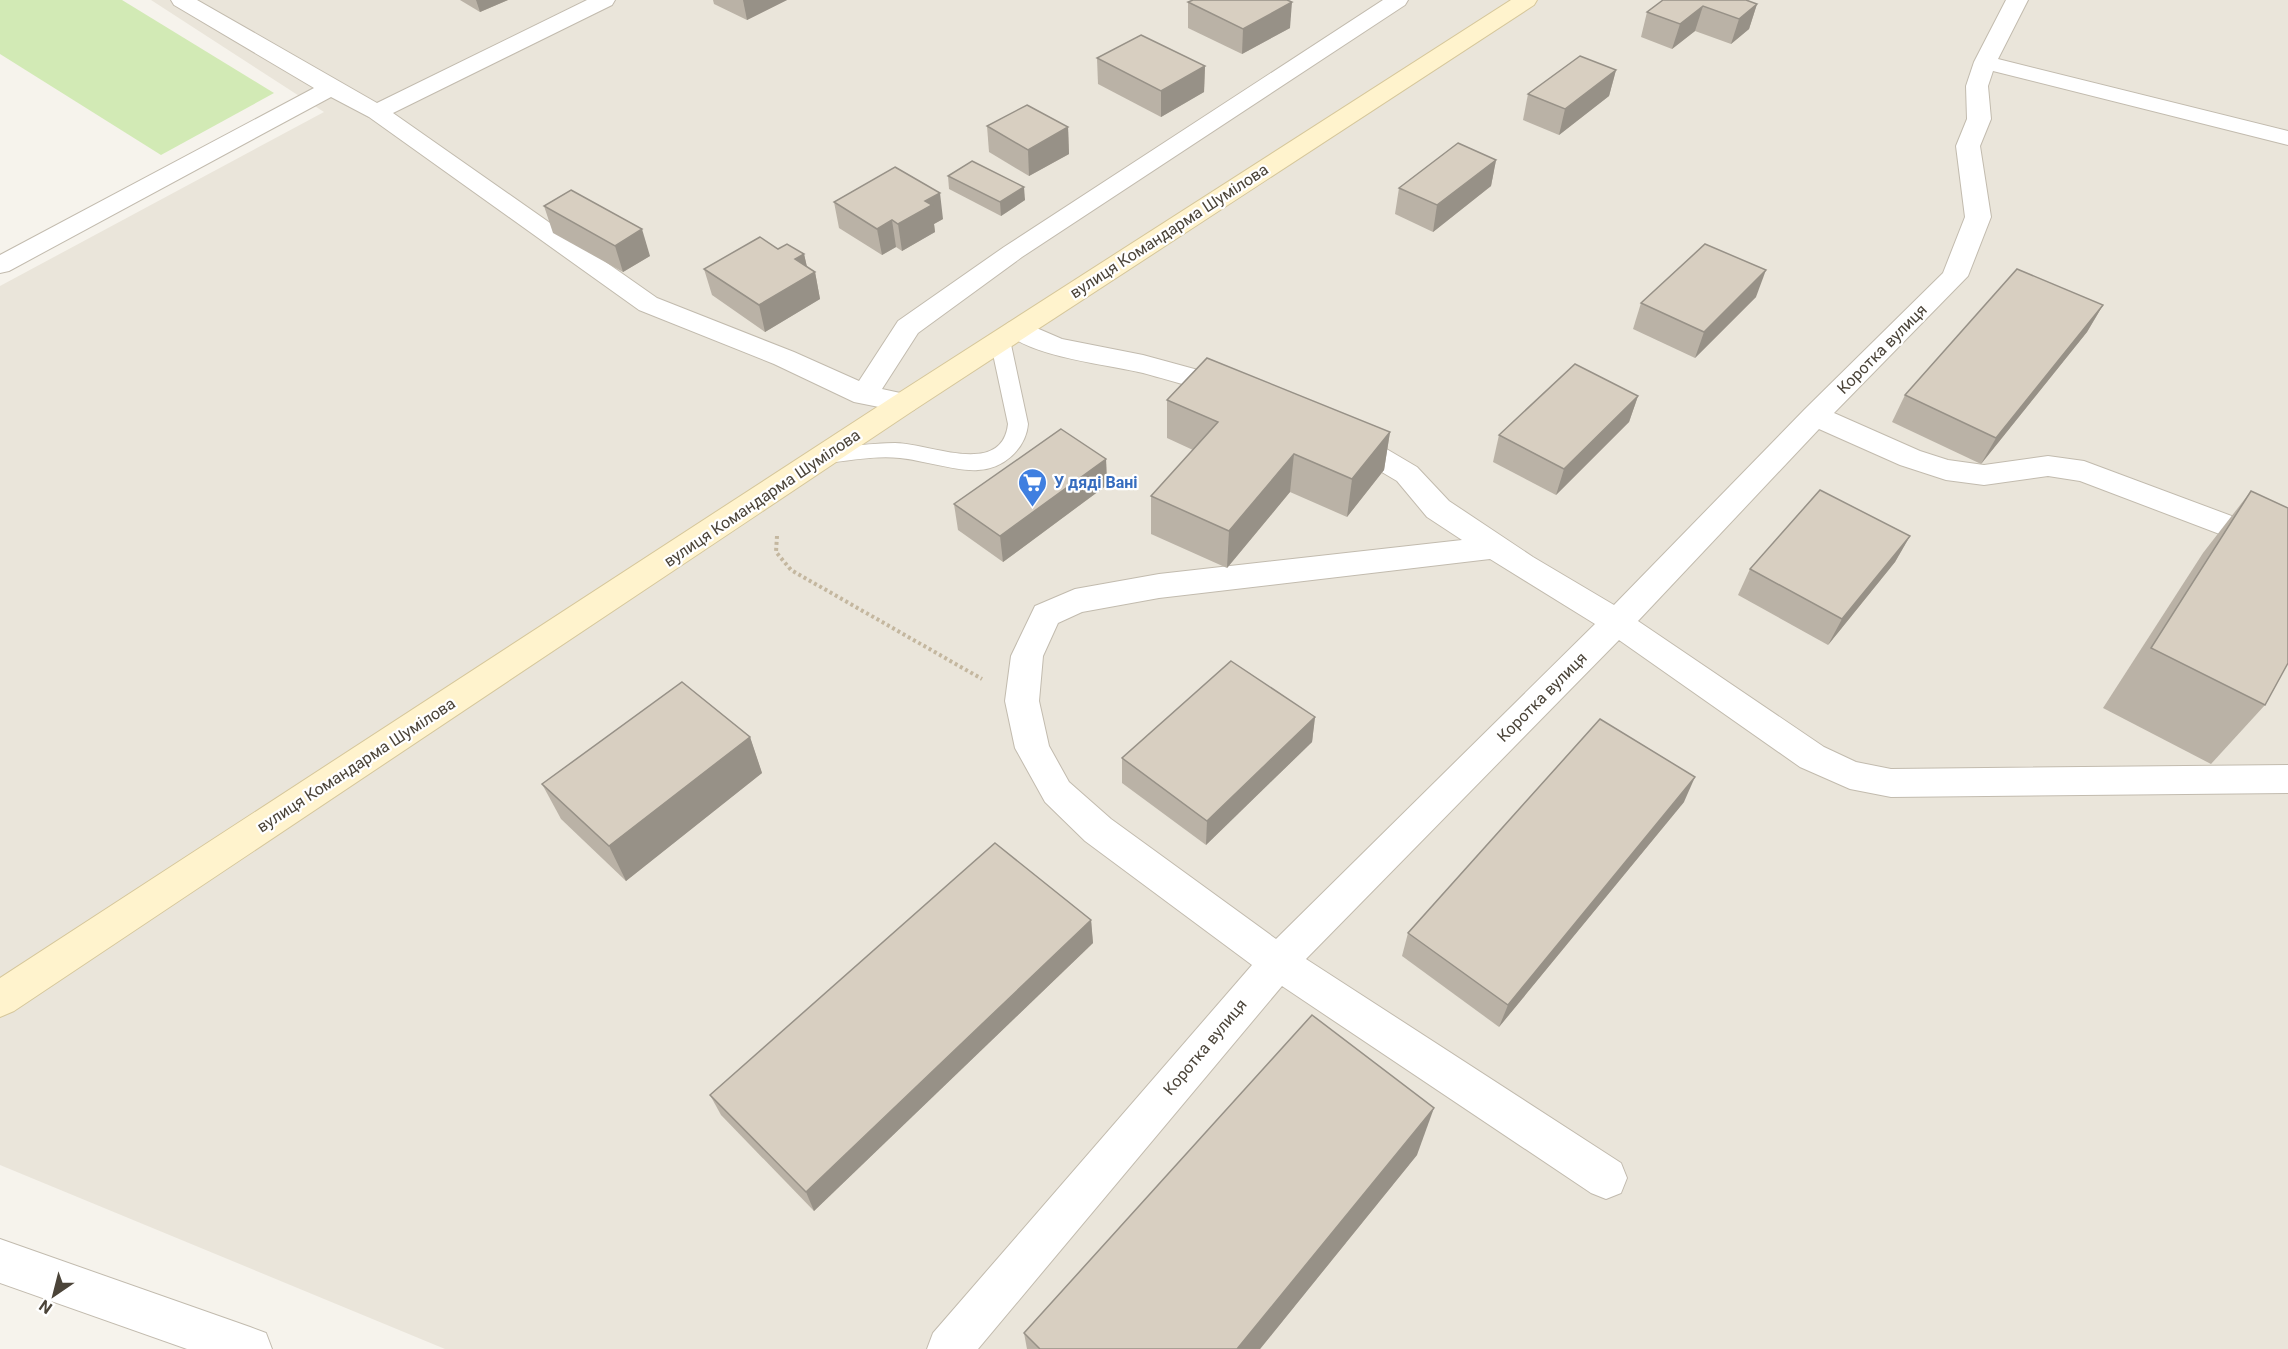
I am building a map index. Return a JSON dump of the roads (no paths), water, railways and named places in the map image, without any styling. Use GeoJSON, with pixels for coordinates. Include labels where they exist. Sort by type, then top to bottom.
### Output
{"type":"FeatureCollection","features":[{"type":"Feature","properties":{"kind":"street"},"geometry":{"type":"LineString","coordinates":[[182,0],[331,88],[377,112],[648,304],[784,358],[864,394],[904,403]]}},
{"type":"Feature","properties":{"kind":"street"},"geometry":{"type":"LineString","coordinates":[[377,112],[604,0]]}},
{"type":"Feature","properties":{"kind":"street"},"geometry":{"type":"LineString","coordinates":[[864,394],[908,327],[1013,252],[1397,0]]}},
{"type":"Feature","properties":{"kind":"street","name":"вулиця Командарма Шумілова"},"geometry":{"type":"LineString","coordinates":[[0,999],[785,484],[904,403],[1526,0]]}},
{"type":"Feature","properties":{"kind":"street","name":"Коротка вулиця"},"geometry":{"type":"LineString","coordinates":[[949,1349],[1278,962],[1955,276],[1978,217],[1968,146],[1979,119],[1977,86],[1985,62],[2017,0]]}},
{"type":"Feature","properties":{"kind":"street"},"geometry":{"type":"LineString","coordinates":[[1985,62],[2288,138]]}},
{"type":"Feature","properties":{"kind":"street"},"geometry":{"type":"LineString","coordinates":[[0,265],[331,88]]}},
{"type":"Feature","properties":{"kind":"street"},"geometry":{"type":"LineString","coordinates":[[1009,335],[1143,364],[1254,397]]}},
{"type":"Feature","properties":{"kind":"street"},"geometry":{"type":"LineString","coordinates":[[1815,416],[1910,458],[1946,470],[1984,475],[2048,466],[2084,471],[2288,549]]}},
{"type":"Feature","properties":{"kind":"street"},"geometry":{"type":"LineString","coordinates":[[1318,425],[1350,440],[1407,474],[1438,509],[1495,548],[1616,622],[1812,757],[1840,771],[1870,780],[1891,783],[2288,779]]}},
{"type":"Feature","properties":{"kind":"street"},"geometry":{"type":"LineString","coordinates":[[1495,548],[1159,586],[1075,601],[1046,615],[1027,657],[1022,701],[1032,748],[1057,792],[1098,830],[1278,962],[1606,1178]]}},
{"type":"Feature","properties":{"kind":"street"},"geometry":{"type":"LineString","coordinates":[[0,1261],[250,1349]]}},
{"type":"Feature","properties":{"kind":"lane"},"geometry":{"type":"LineString","coordinates":[[825,456],[897,450],[978,463],[1002,453],[1009,448],[1017,435],[1018,424],[1009,335]]}},
{"type":"Feature","properties":{"kind":"place","name":"У дяді Вані"},"geometry":{"type":"Point","coordinates":[1033,508]}}]}
